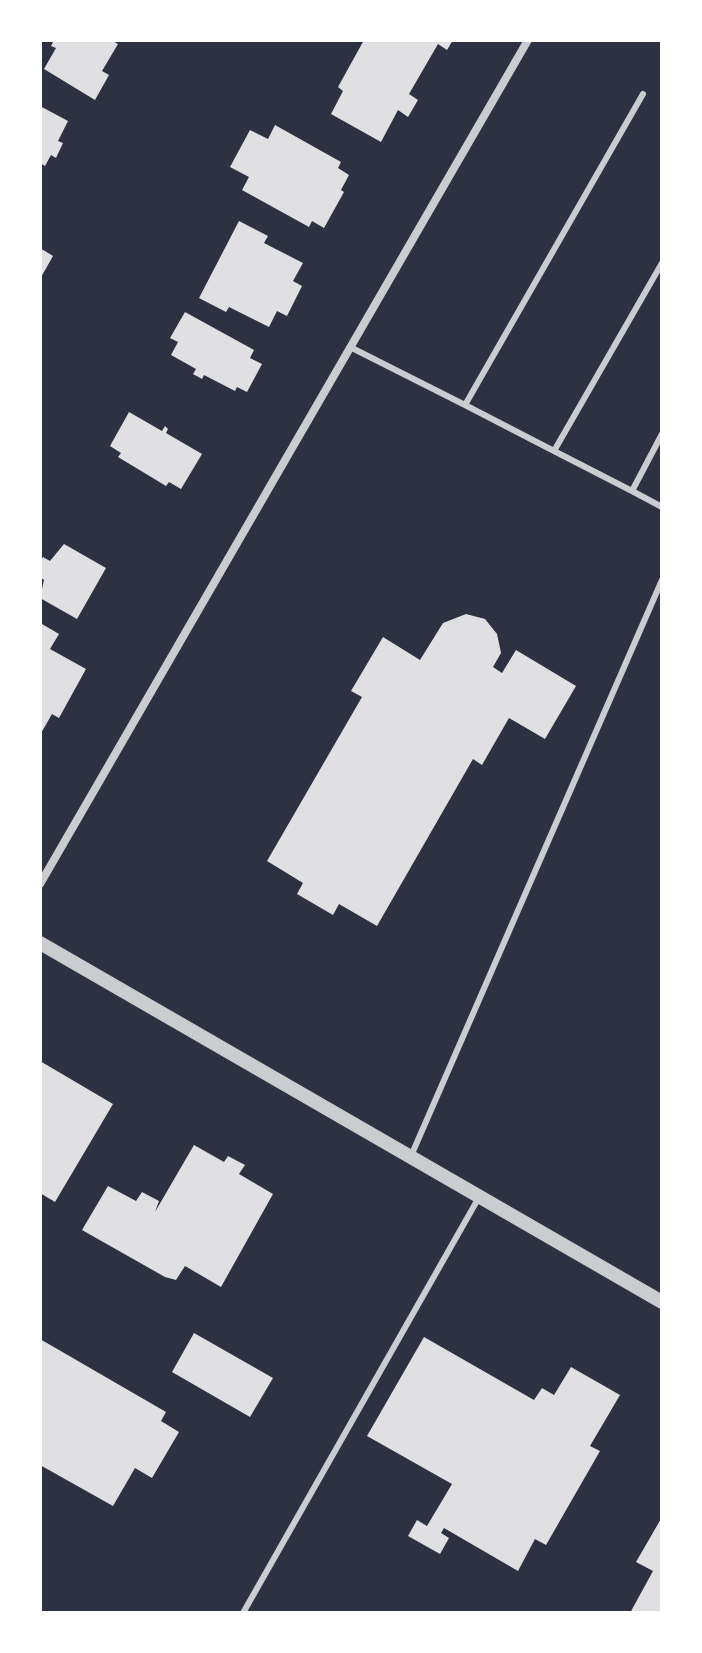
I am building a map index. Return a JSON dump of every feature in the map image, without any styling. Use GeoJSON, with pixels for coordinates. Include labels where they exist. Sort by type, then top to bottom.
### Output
{"type":"FeatureCollection","features":[{"type":"Feature","properties":{"kind":"street"},"geometry":{"type":"LineString","coordinates":[[40,884],[528,40]]}},
{"type":"Feature","properties":{"kind":"street"},"geometry":{"type":"LineString","coordinates":[[40,943],[662,1302]]}},
{"type":"Feature","properties":{"kind":"lane"},"geometry":{"type":"LineString","coordinates":[[465,405],[643,94]]}},
{"type":"Feature","properties":{"kind":"lane"},"geometry":{"type":"LineString","coordinates":[[554,451],[662,263]]}},
{"type":"Feature","properties":{"kind":"lane"},"geometry":{"type":"LineString","coordinates":[[352,348],[662,507]]}},
{"type":"Feature","properties":{"kind":"lane"},"geometry":{"type":"LineString","coordinates":[[632,491],[662,434]]}},
{"type":"Feature","properties":{"kind":"lane"},"geometry":{"type":"LineString","coordinates":[[411,1157],[662,580]]}},
{"type":"Feature","properties":{"kind":"lane"},"geometry":{"type":"LineString","coordinates":[[243,1613],[479,1196]]}},
{"type":"Feature","properties":{"kind":"building"},"geometry":{"type":"Polygon","coordinates":[[[54,40],[111,40],[118,44],[102,71],[109,75],[95,100],[44,69],[56,48],[51,46],[54,40]]]}},
{"type":"Feature","properties":{"kind":"building"},"geometry":{"type":"Polygon","coordinates":[[[364,40],[453,40],[447,50],[438,44],[409,94],[418,100],[408,117],[398,110],[381,142],[331,114],[343,91],[338,87],[364,40]]]}},
{"type":"Feature","properties":{"kind":"building"},"geometry":{"type":"Polygon","coordinates":[[[40,106],[68,121],[58,141],[63,143],[56,158],[51,155],[45,166],[40,163],[40,106]]]}},
{"type":"Feature","properties":{"kind":"building"},"geometry":{"type":"Polygon","coordinates":[[[275,125],[341,162],[338,168],[349,175],[341,190],[344,192],[324,228],[312,221],[309,227],[242,190],[249,177],[230,167],[250,130],[268,139],[275,125]]]}},
{"type":"Feature","properties":{"kind":"building"},"geometry":{"type":"Polygon","coordinates":[[[239,221],[268,236],[264,243],[303,263],[293,281],[302,286],[287,316],[277,311],[269,327],[229,307],[226,312],[199,298],[239,221]]]}},
{"type":"Feature","properties":{"kind":"building"},"geometry":{"type":"Polygon","coordinates":[[[40,248],[53,256],[40,279],[40,248]]]}},
{"type":"Feature","properties":{"kind":"building"},"geometry":{"type":"Polygon","coordinates":[[[185,312],[254,350],[250,358],[262,364],[247,392],[237,387],[235,391],[204,375],[202,379],[193,374],[196,369],[171,355],[178,342],[170,338],[185,312]]]}},
{"type":"Feature","properties":{"kind":"building"},"geometry":{"type":"Polygon","coordinates":[[[129,412],[162,431],[165,426],[168,429],[166,433],[202,454],[181,489],[169,482],[166,486],[118,457],[121,453],[110,446],[129,412]]]}},
{"type":"Feature","properties":{"kind":"building"},"geometry":{"type":"Polygon","coordinates":[[[64,544],[106,568],[77,619],[40,598],[44,580],[40,577],[40,562],[43,557],[50,561],[64,544]]]}},
{"type":"Feature","properties":{"kind":"building"},"geometry":{"type":"Polygon","coordinates":[[[466,614],[485,619],[497,634],[501,653],[493,667],[502,673],[516,650],[576,686],[545,739],[509,718],[482,765],[473,759],[377,926],[339,904],[333,915],[297,894],[303,883],[267,861],[362,697],[351,691],[383,637],[420,660],[443,623],[466,614]]]}},
{"type":"Feature","properties":{"kind":"building"},"geometry":{"type":"Polygon","coordinates":[[[42,624],[59,634],[50,649],[86,669],[59,718],[52,714],[40,735],[42,624]]]}},
{"type":"Feature","properties":{"kind":"building"},"geometry":{"type":"Polygon","coordinates":[[[40,1061],[113,1104],[55,1202],[40,1193],[40,1061]]]}},
{"type":"Feature","properties":{"kind":"building"},"geometry":{"type":"Polygon","coordinates":[[[194,1145],[224,1162],[228,1156],[245,1165],[239,1174],[273,1194],[221,1287],[185,1266],[176,1280],[165,1277],[82,1230],[108,1186],[136,1201],[142,1192],[159,1201],[155,1212],[194,1145]]]}},
{"type":"Feature","properties":{"kind":"building"},"geometry":{"type":"Polygon","coordinates":[[[194,1333],[273,1378],[250,1417],[172,1372],[194,1333]]]}},
{"type":"Feature","properties":{"kind":"building"},"geometry":{"type":"Polygon","coordinates":[[[424,1337],[534,1400],[542,1388],[554,1395],[571,1367],[620,1395],[590,1446],[600,1451],[546,1545],[535,1539],[518,1571],[444,1528],[441,1533],[449,1538],[440,1554],[408,1536],[417,1520],[427,1526],[452,1484],[367,1436],[424,1337]]]}},
{"type":"Feature","properties":{"kind":"building"},"geometry":{"type":"Polygon","coordinates":[[[40,1339],[166,1412],[161,1421],[179,1432],[152,1478],[135,1468],[113,1506],[40,1465],[40,1339]]]}},
{"type":"Feature","properties":{"kind":"building"},"geometry":{"type":"Polygon","coordinates":[[[662,1517],[662,1613],[630,1613],[653,1571],[636,1562],[662,1517]]]}}]}
